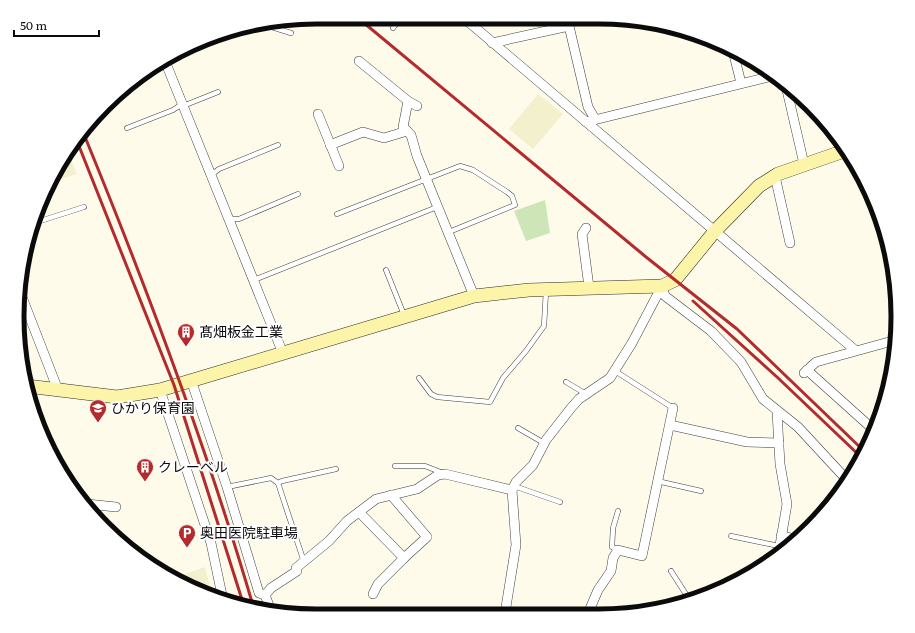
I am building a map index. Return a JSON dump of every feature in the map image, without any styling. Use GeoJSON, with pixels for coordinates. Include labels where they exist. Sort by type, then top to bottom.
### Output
{"type":"FeatureCollection","features":[{"type":"Feature","properties":{"kind":"main road"},"geometry":{"type":"LineString","coordinates":[[33,387],[117,397],[160,390],[282,352],[474,296],[546,289],[662,286],[675,280],[715,231],[759,186],[774,176],[841,152]]}},
{"type":"Feature","properties":{"kind":"street"},"geometry":{"type":"LineString","coordinates":[[470,24],[591,120],[715,231],[855,350]]}},
{"type":"Feature","properties":{"kind":"street"},"geometry":{"type":"LineString","coordinates":[[492,43],[569,26],[591,120]]}},
{"type":"Feature","properties":{"kind":"street"},"geometry":{"type":"LineString","coordinates":[[734,57],[741,83]]}},
{"type":"Feature","properties":{"kind":"street"},"geometry":{"type":"LineString","coordinates":[[359,61],[408,101],[417,106]]}},
{"type":"Feature","properties":{"kind":"street"},"geometry":{"type":"LineString","coordinates":[[167,65],[282,352]]}},
{"type":"Feature","properties":{"kind":"street"},"geometry":{"type":"LineString","coordinates":[[591,120],[767,77]]}},
{"type":"Feature","properties":{"kind":"street"},"geometry":{"type":"LineString","coordinates":[[788,94],[804,164]]}},
{"type":"Feature","properties":{"kind":"street"},"geometry":{"type":"LineString","coordinates":[[408,101],[403,127],[411,135],[437,207],[449,232],[474,296]]}},
{"type":"Feature","properties":{"kind":"street"},"geometry":{"type":"LineString","coordinates":[[318,114],[339,166]]}},
{"type":"Feature","properties":{"kind":"street"},"geometry":{"type":"LineString","coordinates":[[330,145],[363,132],[384,138],[407,131]]}},
{"type":"Feature","properties":{"kind":"street"},"geometry":{"type":"LineString","coordinates":[[774,176],[790,243]]}},
{"type":"Feature","properties":{"kind":"street"},"geometry":{"type":"LineString","coordinates":[[586,228],[582,234],[589,287]]}},
{"type":"Feature","properties":{"kind":"street"},"geometry":{"type":"LineString","coordinates":[[506,609],[516,545],[513,488],[520,478],[533,465],[545,443],[571,408],[586,394],[610,378],[632,343],[662,286]]}},
{"type":"Feature","properties":{"kind":"street"},"geometry":{"type":"LineString","coordinates":[[662,286],[665,296],[711,331],[741,362],[763,399],[777,412],[798,427],[844,476]]}},
{"type":"Feature","properties":{"kind":"street"},"geometry":{"type":"LineString","coordinates":[[25,304],[58,390]]}},
{"type":"Feature","properties":{"kind":"street"},"geometry":{"type":"LineString","coordinates":[[870,426],[806,371],[816,362],[889,342]]}},
{"type":"Feature","properties":{"kind":"street"},"geometry":{"type":"LineString","coordinates":[[191,380],[227,487],[259,593],[265,595]]}},
{"type":"Feature","properties":{"kind":"street"},"geometry":{"type":"LineString","coordinates":[[160,390],[210,543],[221,593]]}},
{"type":"Feature","properties":{"kind":"street"},"geometry":{"type":"LineString","coordinates":[[590,609],[598,590],[611,571],[613,558],[618,550],[642,556],[674,408]]}},
{"type":"Feature","properties":{"kind":"street"},"geometry":{"type":"LineString","coordinates":[[777,412],[780,464],[787,504],[779,547]]}},
{"type":"Feature","properties":{"kind":"street"},"geometry":{"type":"LineString","coordinates":[[670,425],[747,442],[779,443]]}},
{"type":"Feature","properties":{"kind":"street"},"geometry":{"type":"LineString","coordinates":[[265,595],[271,588],[297,571],[296,568],[329,541],[346,521],[376,499],[417,489],[438,475],[445,474],[513,488]]}},
{"type":"Feature","properties":{"kind":"street"},"geometry":{"type":"LineString","coordinates":[[374,594],[378,584],[427,537],[391,495]]}},
{"type":"Feature","properties":{"kind":"street"},"geometry":{"type":"LineString","coordinates":[[94,505],[116,507]]}},
{"type":"Feature","properties":{"kind":"street"},"geometry":{"type":"LineString","coordinates":[[359,512],[404,558]]}},
{"type":"Feature","properties":{"kind":"street"},"geometry":{"type":"LineString","coordinates":[[781,536],[789,538]]}},
{"type":"Feature","properties":{"kind":"street"},"geometry":{"type":"LineString","coordinates":[[265,595],[268,604]]}},
{"type":"Feature","properties":{"kind":"lane"},"geometry":{"type":"LineString","coordinates":[[393,28],[396,24]]}},
{"type":"Feature","properties":{"kind":"lane"},"geometry":{"type":"LineString","coordinates":[[274,28],[291,33]]}},
{"type":"Feature","properties":{"kind":"lane"},"geometry":{"type":"LineString","coordinates":[[127,128],[218,92]]}},
{"type":"Feature","properties":{"kind":"lane"},"geometry":{"type":"LineString","coordinates":[[211,175],[219,169],[278,145]]}},
{"type":"Feature","properties":{"kind":"lane"},"geometry":{"type":"LineString","coordinates":[[337,214],[460,166],[473,170],[512,196],[515,205],[449,232]]}},
{"type":"Feature","properties":{"kind":"lane"},"geometry":{"type":"LineString","coordinates":[[229,219],[239,219],[298,194]]}},
{"type":"Feature","properties":{"kind":"lane"},"geometry":{"type":"LineString","coordinates":[[40,221],[84,207]]}},
{"type":"Feature","properties":{"kind":"lane"},"geometry":{"type":"LineString","coordinates":[[254,280],[437,207]]}},
{"type":"Feature","properties":{"kind":"lane"},"geometry":{"type":"LineString","coordinates":[[386,270],[404,316]]}},
{"type":"Feature","properties":{"kind":"lane"},"geometry":{"type":"LineString","coordinates":[[419,378],[431,394],[437,397],[490,402],[503,378],[526,351],[544,326],[546,289]]}},
{"type":"Feature","properties":{"kind":"lane"},"geometry":{"type":"LineString","coordinates":[[615,371],[674,408]]}},
{"type":"Feature","properties":{"kind":"lane"},"geometry":{"type":"LineString","coordinates":[[566,382],[586,394]]}},
{"type":"Feature","properties":{"kind":"lane"},"geometry":{"type":"LineString","coordinates":[[518,428],[545,443]]}},
{"type":"Feature","properties":{"kind":"lane"},"geometry":{"type":"LineString","coordinates":[[395,466],[432,467],[445,474]]}},
{"type":"Feature","properties":{"kind":"lane"},"geometry":{"type":"LineString","coordinates":[[278,483],[336,469]]}},
{"type":"Feature","properties":{"kind":"lane"},"geometry":{"type":"LineString","coordinates":[[227,487],[271,478],[278,483],[304,562]]}},
{"type":"Feature","properties":{"kind":"lane"},"geometry":{"type":"LineString","coordinates":[[657,481],[701,491]]}},
{"type":"Feature","properties":{"kind":"lane"},"geometry":{"type":"LineString","coordinates":[[513,488],[560,502]]}},
{"type":"Feature","properties":{"kind":"lane"},"geometry":{"type":"LineString","coordinates":[[618,510],[613,528],[612,547],[618,550]]}},
{"type":"Feature","properties":{"kind":"lane"},"geometry":{"type":"LineString","coordinates":[[731,536],[778,548]]}},
{"type":"Feature","properties":{"kind":"lane"},"geometry":{"type":"LineString","coordinates":[[671,571],[686,595]]}},
{"type":"Feature","properties":{"kind":"shaded area"},"geometry":{"type":"Polygon","coordinates":[[[538,94],[563,114],[533,149],[509,129],[538,94]]]}},
{"type":"Feature","properties":{"kind":"shaded area"},"geometry":{"type":"Polygon","coordinates":[[[70,158],[77,174],[58,180],[70,158]]]}},
{"type":"Feature","properties":{"kind":"shaded area"},"geometry":{"type":"Polygon","coordinates":[[[205,567],[210,589],[187,579],[181,576],[205,567]]]}},
{"type":"Feature","properties":{"kind":"green space"},"geometry":{"type":"Polygon","coordinates":[[[545,200],[550,233],[526,241],[514,211],[545,200]]]}},
{"type":"Feature","properties":{"kind":"railway"},"geometry":{"type":"LineString","coordinates":[[365,24],[646,257],[737,329],[860,447]]}},
{"type":"Feature","properties":{"kind":"railway"},"geometry":{"type":"LineString","coordinates":[[85,137],[175,368],[236,548],[252,601]]}},
{"type":"Feature","properties":{"kind":"railway"},"geometry":{"type":"LineString","coordinates":[[79,146],[174,385],[242,599]]}},
{"type":"Feature","properties":{"kind":"railway"},"geometry":{"type":"LineString","coordinates":[[693,301],[777,377],[857,453]]}},
{"type":"Feature","properties":{"kind":"place","name":"髙畑板金工業"},"geometry":{"type":"Point","coordinates":[186,347]}},
{"type":"Feature","properties":{"kind":"place","name":"ひかり保育園"},"geometry":{"type":"Point","coordinates":[98,423]}},
{"type":"Feature","properties":{"kind":"place","name":"クレーベル"},"geometry":{"type":"Point","coordinates":[145,482]}},
{"type":"Feature","properties":{"kind":"place","name":"奥田医院駐車場"},"geometry":{"type":"Point","coordinates":[187,548]}}]}
